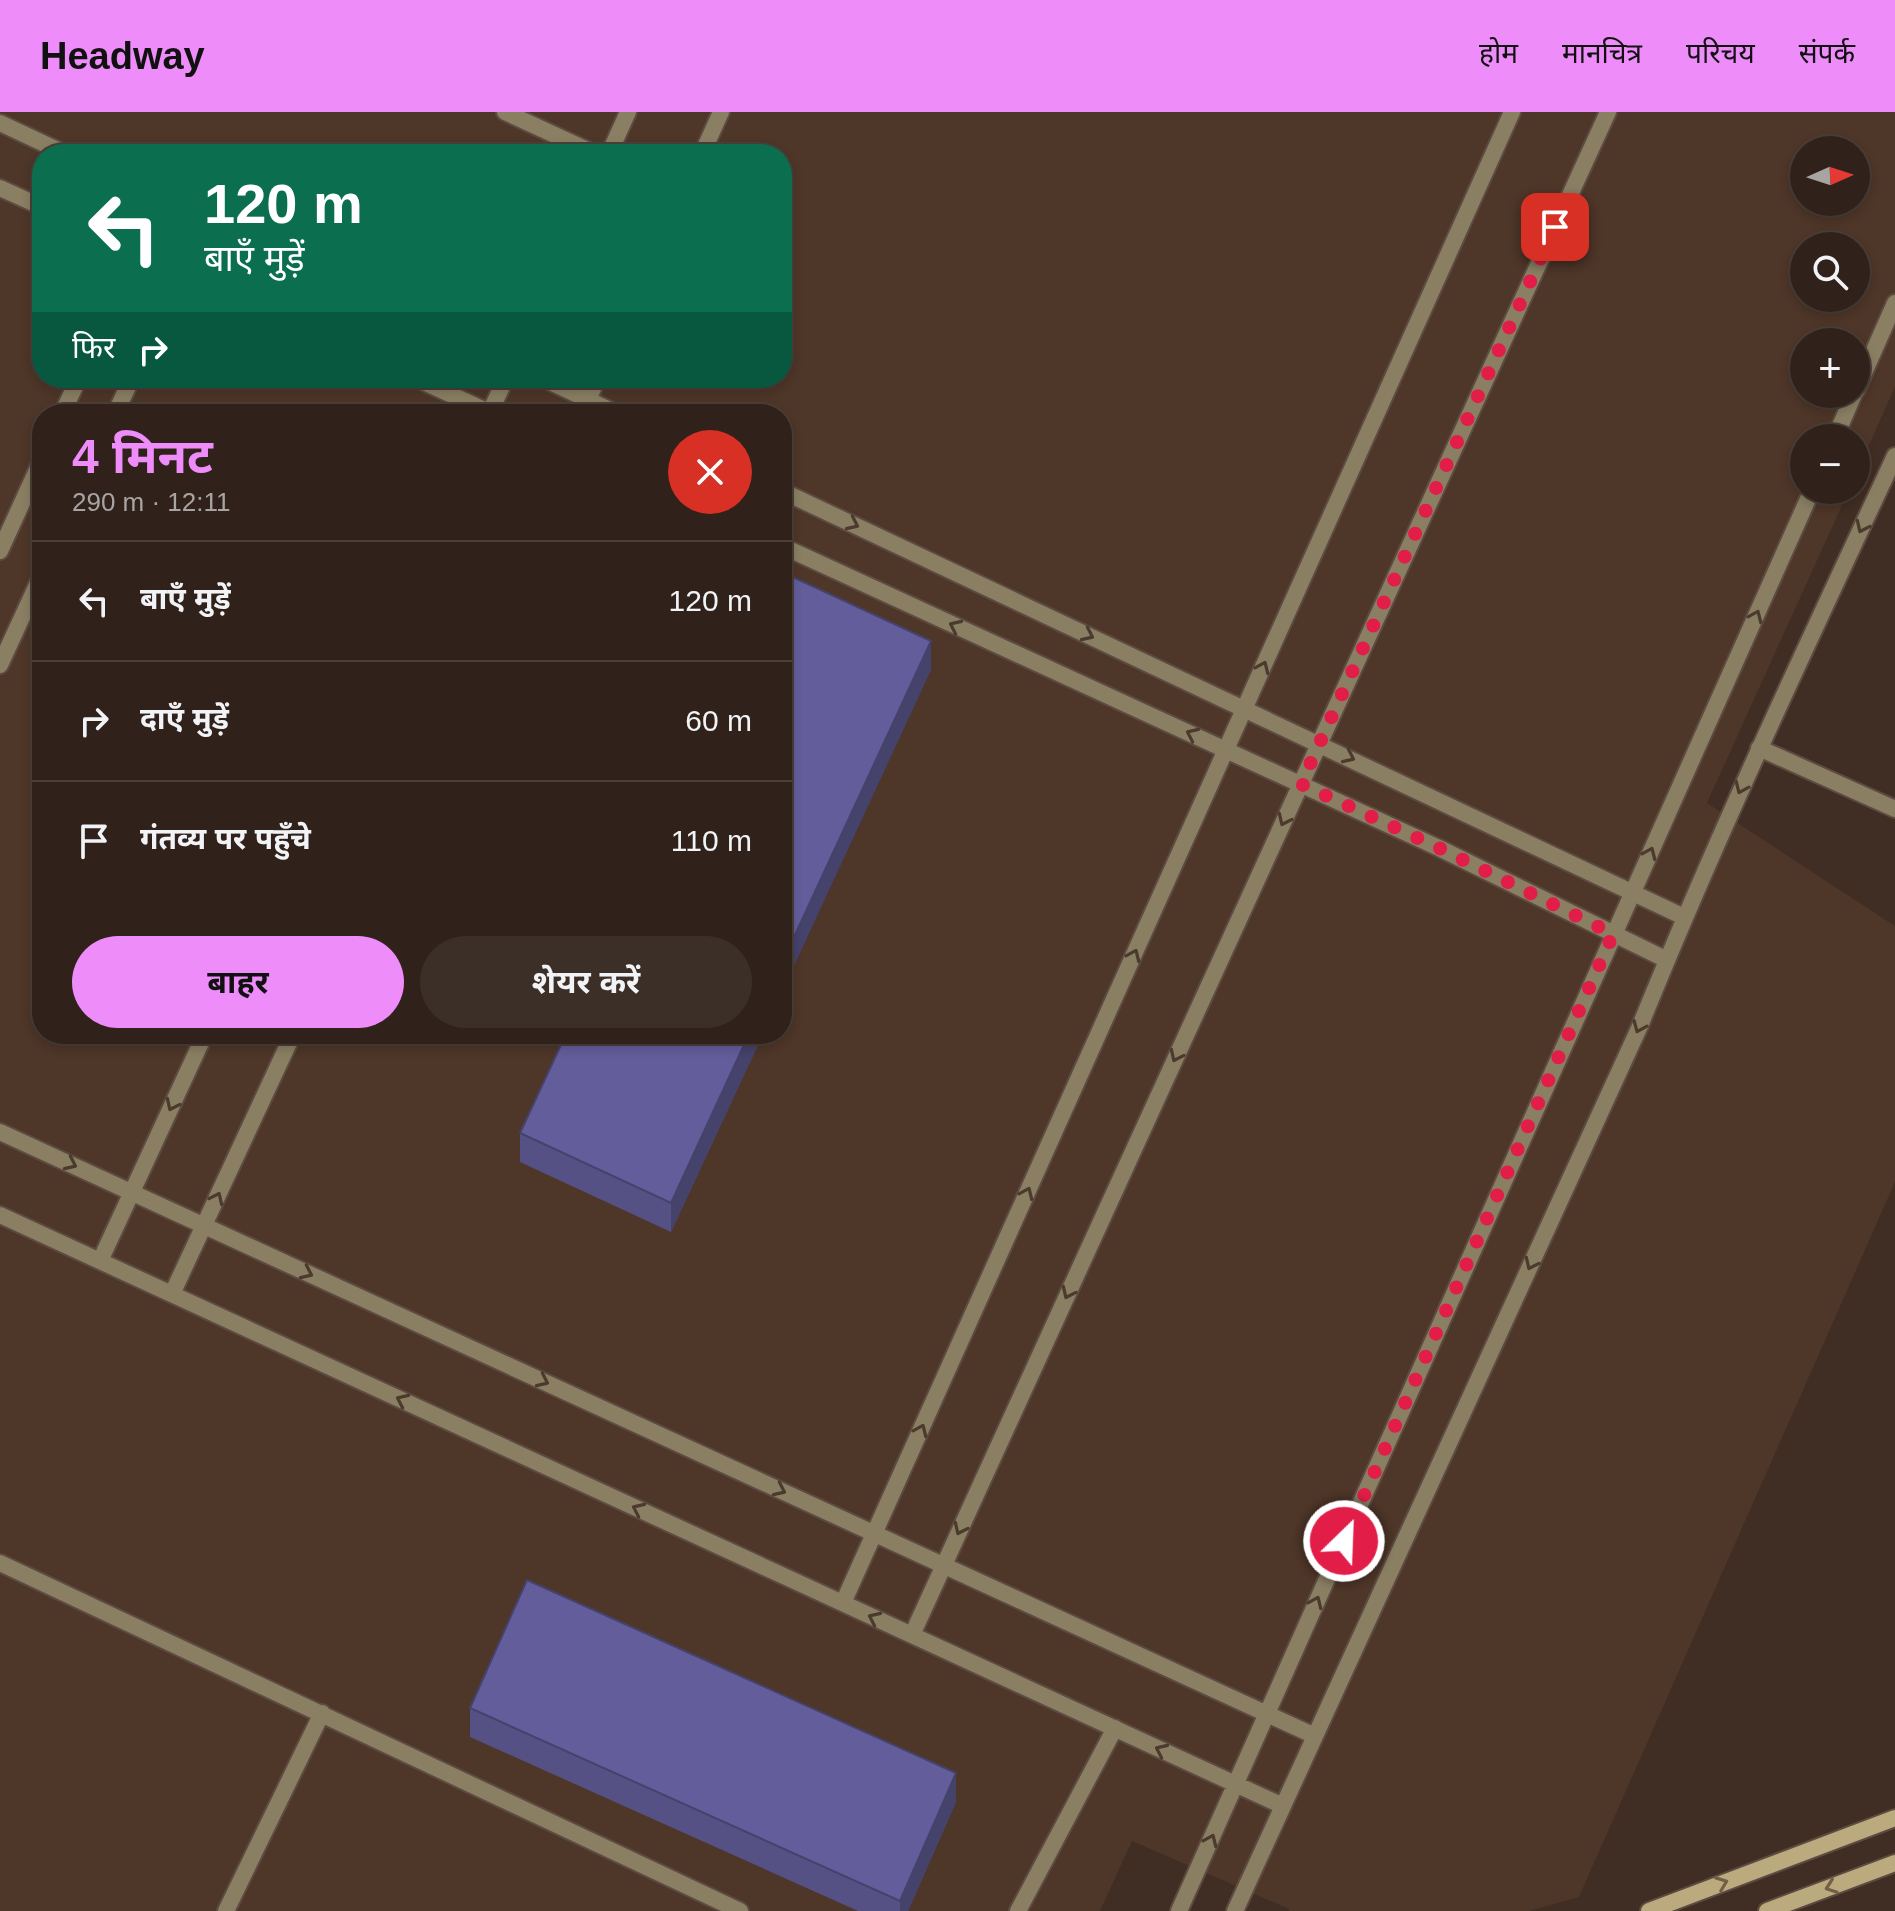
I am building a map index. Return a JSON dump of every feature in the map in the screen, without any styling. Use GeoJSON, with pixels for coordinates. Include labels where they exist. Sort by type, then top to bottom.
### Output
{"type":"FeatureCollection","features":[{"type":"Feature","properties":{"kind":"street"},"geometry":{"type":"LineString","coordinates":[[1649,1911],[1895,1818]]}},
{"type":"Feature","properties":{"kind":"street"},"geometry":{"type":"LineString","coordinates":[[1767,1911],[1895,1863]]}},
{"type":"Feature","properties":{"kind":"lane"},"geometry":{"type":"LineString","coordinates":[[505,112],[574,144]]}},
{"type":"Feature","properties":{"kind":"lane"},"geometry":{"type":"LineString","coordinates":[[614,144],[628,112]]}},
{"type":"Feature","properties":{"kind":"lane"},"geometry":{"type":"LineString","coordinates":[[707,144],[721,112]]}},
{"type":"Feature","properties":{"kind":"lane"},"geometry":{"type":"LineString","coordinates":[[843,1603],[1512,112]]}},
{"type":"Feature","properties":{"kind":"lane"},"geometry":{"type":"LineString","coordinates":[[912,1635],[1608,112]]}},
{"type":"Feature","properties":{"kind":"lane"},"geometry":{"type":"LineString","coordinates":[[0,123],[45,144]]}},
{"type":"Feature","properties":{"kind":"lane"},"geometry":{"type":"LineString","coordinates":[[0,188],[32,202]]}},
{"type":"Feature","properties":{"kind":"lane"},"geometry":{"type":"LineString","coordinates":[[1870,359],[1895,303]]}},
{"type":"Feature","properties":{"kind":"lane"},"geometry":{"type":"LineString","coordinates":[[436,388],[470,404]]}},
{"type":"Feature","properties":{"kind":"lane"},"geometry":{"type":"LineString","coordinates":[[556,388],[580,404]]}},
{"type":"Feature","properties":{"kind":"lane"},"geometry":{"type":"LineString","coordinates":[[1235,1911],[1640,1026],[1684,917],[1759,748],[1895,456]]}},
{"type":"Feature","properties":{"kind":"lane"},"geometry":{"type":"LineString","coordinates":[[0,551],[32,481]]}},
{"type":"Feature","properties":{"kind":"lane"},"geometry":{"type":"LineString","coordinates":[[792,496],[1684,917]]}},
{"type":"Feature","properties":{"kind":"lane"},"geometry":{"type":"LineString","coordinates":[[1179,1911],[1806,504]]}},
{"type":"Feature","properties":{"kind":"lane"},"geometry":{"type":"LineString","coordinates":[[792,551],[1439,848],[1667,960]]}},
{"type":"Feature","properties":{"kind":"lane"},"geometry":{"type":"LineString","coordinates":[[0,665],[32,596]]}},
{"type":"Feature","properties":{"kind":"lane"},"geometry":{"type":"LineString","coordinates":[[1759,748],[1895,809]]}},
{"type":"Feature","properties":{"kind":"lane"},"geometry":{"type":"LineString","coordinates":[[100,1261],[200,1044]]}},
{"type":"Feature","properties":{"kind":"lane"},"geometry":{"type":"LineString","coordinates":[[172,1294],[288,1044]]}},
{"type":"Feature","properties":{"kind":"lane"},"geometry":{"type":"LineString","coordinates":[[0,1132],[1315,1736]]}},
{"type":"Feature","properties":{"kind":"lane"},"geometry":{"type":"LineString","coordinates":[[0,1215],[1283,1806]]}},
{"type":"Feature","properties":{"kind":"lane"},"geometry":{"type":"LineString","coordinates":[[0,1563],[740,1911]]}},
{"type":"Feature","properties":{"kind":"lane"},"geometry":{"type":"LineString","coordinates":[[226,1911],[322,1713]]}},
{"type":"Feature","properties":{"kind":"lane"},"geometry":{"type":"LineString","coordinates":[[1018,1911],[1115,1728]]}},
{"type":"Feature","properties":{"kind":"shaded area"},"geometry":{"type":"Polygon","coordinates":[[[0,112],[1895,112],[1895,387],[1870,443],[1870,424],[1790,424],[1790,504],[1843,504],[1707,803],[1895,926],[1895,1182],[1579,1897],[1529,1911],[1289,1911],[1132,1841],[1100,1911],[0,1911],[0,112]]]}},
{"type":"Feature","properties":{"kind":"building"},"geometry":{"type":"Polygon","coordinates":[[[792,577],[931,641],[792,941],[792,577]]]}},
{"type":"Feature","properties":{"kind":"building"},"geometry":{"type":"Polygon","coordinates":[[[561,1044],[744,1044],[671,1203],[520,1133],[561,1044]]]}},
{"type":"Feature","properties":{"kind":"building"},"geometry":{"type":"Polygon","coordinates":[[[527,1580],[956,1773],[900,1901],[470,1708],[527,1580]]]}},
{"type":"Feature","properties":{"kind":"route"},"geometry":{"type":"LineString","coordinates":[[1344,1541],[1613,934],[1301,784],[1555,227]]}}]}
